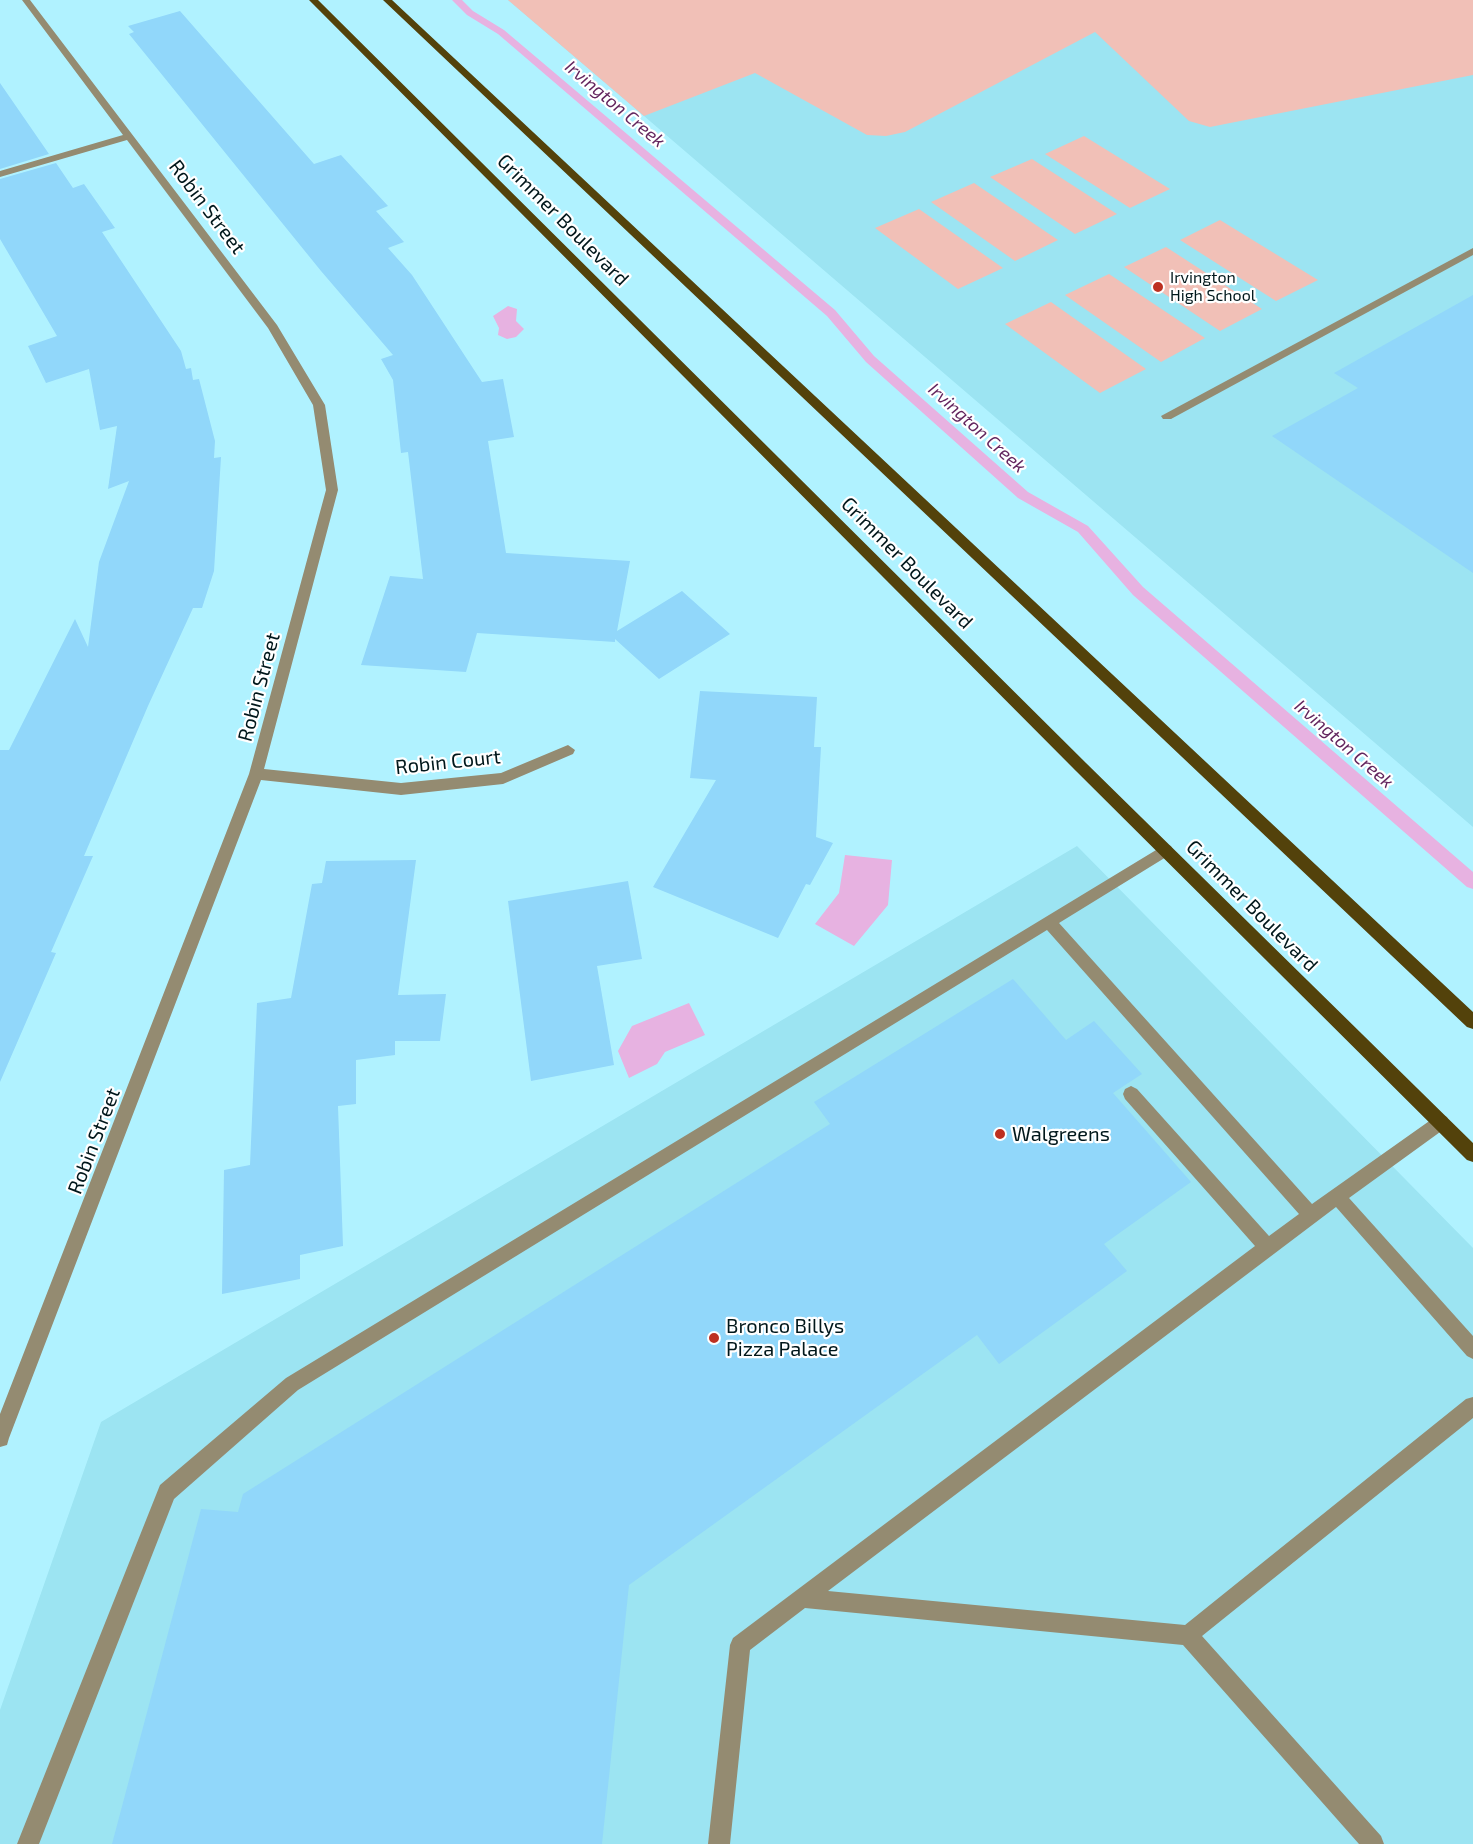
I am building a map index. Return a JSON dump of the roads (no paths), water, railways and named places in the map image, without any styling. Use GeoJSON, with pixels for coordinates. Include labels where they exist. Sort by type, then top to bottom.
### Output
{"type":"FeatureCollection","features":[{"type":"Feature","properties":{"kind":"main road","name":"Grimmer Boulevard"},"geometry":{"type":"LineString","coordinates":[[313,0],[1473,1154]]}},
{"type":"Feature","properties":{"kind":"main road","name":"Grimmer Boulevard"},"geometry":{"type":"LineString","coordinates":[[387,0],[1473,1022]]}},
{"type":"Feature","properties":{"kind":"street","name":"Robin Street"},"geometry":{"type":"LineString","coordinates":[[0,1438],[256,774],[332,490],[319,405],[273,327],[26,0]]}},
{"type":"Feature","properties":{"kind":"street"},"geometry":{"type":"LineString","coordinates":[[0,174],[129,136]]}},
{"type":"Feature","properties":{"kind":"street"},"geometry":{"type":"LineString","coordinates":[[1167,416],[1473,251]]}},
{"type":"Feature","properties":{"kind":"street","name":"Robin Court"},"geometry":{"type":"LineString","coordinates":[[256,774],[401,789],[503,778],[568,750]]}},
{"type":"Feature","properties":{"kind":"street"},"geometry":{"type":"LineString","coordinates":[[28,1844],[167,1492],[292,1384],[1166,850]]}},
{"type":"Feature","properties":{"kind":"street"},"geometry":{"type":"LineString","coordinates":[[1049,922],[1311,1215]]}},
{"type":"Feature","properties":{"kind":"street"},"geometry":{"type":"LineString","coordinates":[[1131,1095],[1268,1248]]}},
{"type":"Feature","properties":{"kind":"street"},"geometry":{"type":"LineString","coordinates":[[719,1844],[740,1645],[1336,1196],[1441,1122]]}},
{"type":"Feature","properties":{"kind":"street"},"geometry":{"type":"LineString","coordinates":[[1336,1196],[1473,1350]]}},
{"type":"Feature","properties":{"kind":"street"},"geometry":{"type":"LineString","coordinates":[[1188,1635],[1473,1406]]}},
{"type":"Feature","properties":{"kind":"street"},"geometry":{"type":"LineString","coordinates":[[801,1598],[1188,1635],[1373,1844]]}},
{"type":"Feature","properties":{"kind":"waterway","name":"Irvington Creek"},"geometry":{"type":"LineString","coordinates":[[457,0],[470,13],[501,32],[831,313],[870,359],[1023,495],[1083,529],[1138,591],[1473,882]]}},
{"type":"Feature","properties":{"kind":"place","name":"Irvington High School"},"geometry":{"type":"Point","coordinates":[1158,287]}},
{"type":"Feature","properties":{"kind":"place","name":"Walgreens"},"geometry":{"type":"Point","coordinates":[1000,1134]}},
{"type":"Feature","properties":{"kind":"place","name":"Bronco Billys Pizza Palace"},"geometry":{"type":"Point","coordinates":[714,1338]}}]}
